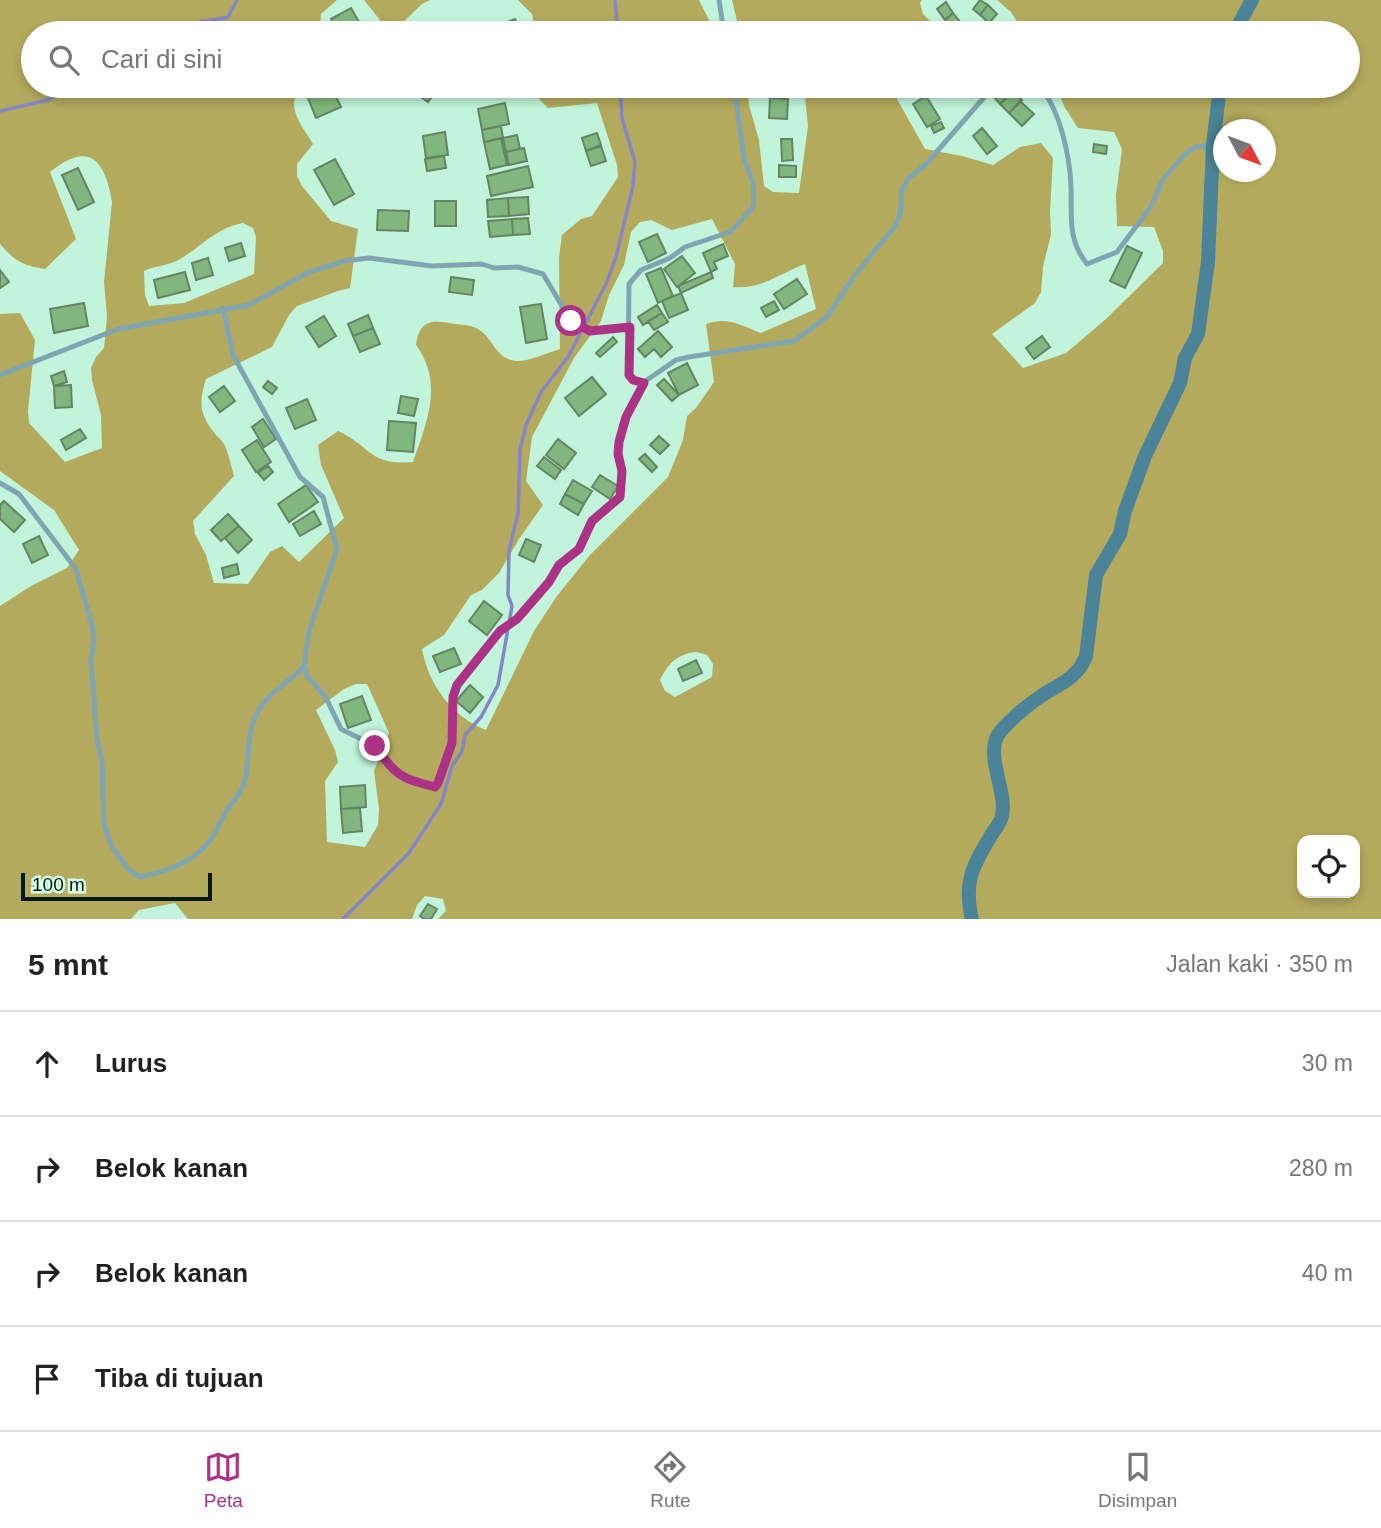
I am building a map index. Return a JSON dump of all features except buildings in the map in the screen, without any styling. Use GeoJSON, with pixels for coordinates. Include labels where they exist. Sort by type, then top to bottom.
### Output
{"type":"FeatureCollection","features":[{"type":"Feature","properties":{"kind":"street"},"geometry":{"type":"LineString","coordinates":[[1241,21],[1252,0]]}},
{"type":"Feature","properties":{"kind":"street"},"geometry":{"type":"LineString","coordinates":[[1216,119],[1219,98]]}},
{"type":"Feature","properties":{"kind":"street"},"geometry":{"type":"LineString","coordinates":[[972,919],[968,903],[972,868],[1002,816],[993,747],[997,735],[1041,696],[1074,677],[1082,667],[1086,656],[1096,575],[1120,534],[1145,456],[1180,383],[1185,358],[1198,334],[1208,262],[1213,145]]}},
{"type":"Feature","properties":{"kind":"lane"},"geometry":{"type":"LineString","coordinates":[[719,0],[722,21]]}},
{"type":"Feature","properties":{"kind":"lane"},"geometry":{"type":"LineString","coordinates":[[644,383],[633,380],[629,375],[628,289],[636,274],[670,258],[685,247],[730,232],[753,207],[752,183],[744,158],[736,98]]}},
{"type":"Feature","properties":{"kind":"lane"},"geometry":{"type":"LineString","coordinates":[[223,308],[233,355],[300,477],[323,497],[337,549],[309,631],[304,666],[307,677],[325,696],[341,729],[375,746],[394,771],[403,778],[435,787],[452,743],[454,691],[500,631],[517,619],[549,582],[559,565],[579,549],[592,521],[620,497],[622,471],[618,454],[619,442],[626,417],[644,383],[682,359],[794,341],[827,317],[855,275],[895,226],[900,215],[902,190],[908,179],[926,164],[984,98]]}},
{"type":"Feature","properties":{"kind":"lane"},"geometry":{"type":"LineString","coordinates":[[1045,98],[1060,124],[1071,185],[1070,221],[1080,255],[1087,264],[1117,252],[1152,205],[1162,181],[1184,155],[1195,147],[1213,145]]}},
{"type":"Feature","properties":{"kind":"lane"},"geometry":{"type":"LineString","coordinates":[[0,375],[118,329],[248,305],[307,273],[331,264],[369,258],[432,266],[482,264],[543,274],[571,321],[590,331],[630,327]]}},
{"type":"Feature","properties":{"kind":"lane"},"geometry":{"type":"LineString","coordinates":[[0,483],[19,494],[76,569],[94,638],[91,662],[97,739],[102,762],[104,825],[112,848],[130,871],[140,877],[153,875],[197,855],[213,836],[244,784],[250,735],[257,712],[271,693],[304,666]]}},
{"type":"Feature","properties":{"kind":"shaded area"},"geometry":{"type":"Polygon","coordinates":[[[0,0],[337,0],[321,14],[321,21],[21,21],[21,98],[296,98],[296,115],[313,144],[297,164],[297,176],[331,221],[358,229],[350,288],[297,306],[289,315],[272,347],[206,379],[201,400],[203,412],[208,424],[224,444],[234,476],[193,521],[195,534],[206,555],[214,583],[248,584],[270,552],[282,546],[299,562],[344,518],[321,465],[318,445],[338,431],[379,458],[413,462],[430,403],[429,374],[416,345],[424,326],[440,322],[475,328],[485,335],[500,354],[510,360],[533,358],[560,349],[559,258],[562,235],[581,219],[592,216],[618,177],[617,165],[597,103],[548,108],[538,98],[748,98],[759,140],[764,186],[773,192],[799,193],[808,126],[805,98],[898,98],[925,149],[993,165],[1020,147],[1041,143],[1053,158],[1051,234],[1043,267],[1041,292],[1035,303],[992,334],[1023,368],[1066,353],[1106,319],[1163,263],[1163,251],[1154,227],[1117,226],[1116,195],[1122,149],[1114,132],[1078,128],[1061,98],[1360,98],[1360,21],[1017,21],[997,0],[1381,0],[1381,919],[438,919],[446,911],[443,899],[425,896],[417,905],[412,919],[188,919],[175,903],[139,910],[131,919],[0,919],[0,606],[31,586],[67,568],[79,550],[54,510],[0,471],[0,314],[20,313],[35,340],[29,423],[65,462],[102,448],[101,415],[91,368],[104,348],[107,317],[104,282],[112,202],[105,174],[93,159],[75,157],[50,172],[76,239],[45,269],[20,262],[0,244],[0,0]],[[712,219],[672,230],[651,220],[640,222],[631,232],[624,265],[609,295],[601,321],[574,358],[532,437],[526,481],[543,505],[499,573],[482,590],[471,595],[444,635],[422,649],[430,675],[444,698],[462,716],[486,730],[534,631],[557,596],[590,555],[668,477],[683,440],[687,416],[714,382],[706,324],[727,321],[761,333],[816,309],[805,264],[752,286],[733,287],[735,264],[712,219]],[[243,223],[225,229],[176,261],[144,271],[145,295],[149,306],[184,303],[254,274],[256,237],[253,228],[243,223]],[[696,652],[683,655],[674,661],[660,680],[665,691],[675,697],[712,677],[713,664],[707,655],[696,652]],[[356,684],[344,689],[316,710],[338,762],[325,781],[327,842],[365,847],[378,825],[379,809],[374,771],[389,733],[367,684],[356,684]]]}},
{"type":"Feature","properties":{"kind":"shaded area"},"geometry":{"type":"Polygon","coordinates":[[[364,0],[430,0],[404,21],[381,21],[364,0]]]}},
{"type":"Feature","properties":{"kind":"shaded area"},"geometry":{"type":"Polygon","coordinates":[[[518,0],[699,0],[709,21],[533,21],[532,14],[518,0]]]}},
{"type":"Feature","properties":{"kind":"shaded area"},"geometry":{"type":"Polygon","coordinates":[[[732,0],[922,0],[920,3],[923,14],[930,21],[737,21],[732,0]]]}},
{"type":"Feature","properties":{"kind":"waterway"},"geometry":{"type":"LineString","coordinates":[[204,21],[228,17],[237,0]]}},
{"type":"Feature","properties":{"kind":"waterway"},"geometry":{"type":"LineString","coordinates":[[615,0],[617,21]]}},
{"type":"Feature","properties":{"kind":"waterway"},"geometry":{"type":"LineString","coordinates":[[0,111],[52,98]]}},
{"type":"Feature","properties":{"kind":"waterway"},"geometry":{"type":"LineString","coordinates":[[343,919],[409,853],[441,804],[452,766],[462,751],[465,735],[481,717],[498,685],[512,606],[508,595],[509,550],[518,514],[520,450],[526,425],[541,392],[568,357],[606,284],[616,257],[633,186],[635,162],[622,118],[621,98]]}},
{"type":"Feature","properties":{"kind":"route"},"geometry":{"type":"LineString","coordinates":[[375,746],[394,771],[403,778],[435,787],[452,743],[453,697],[457,685],[500,631],[517,619],[549,582],[559,565],[579,549],[592,521],[620,497],[622,471],[618,454],[619,442],[626,417],[644,383],[633,380],[629,375],[630,327],[590,331],[571,321]]}}]}
